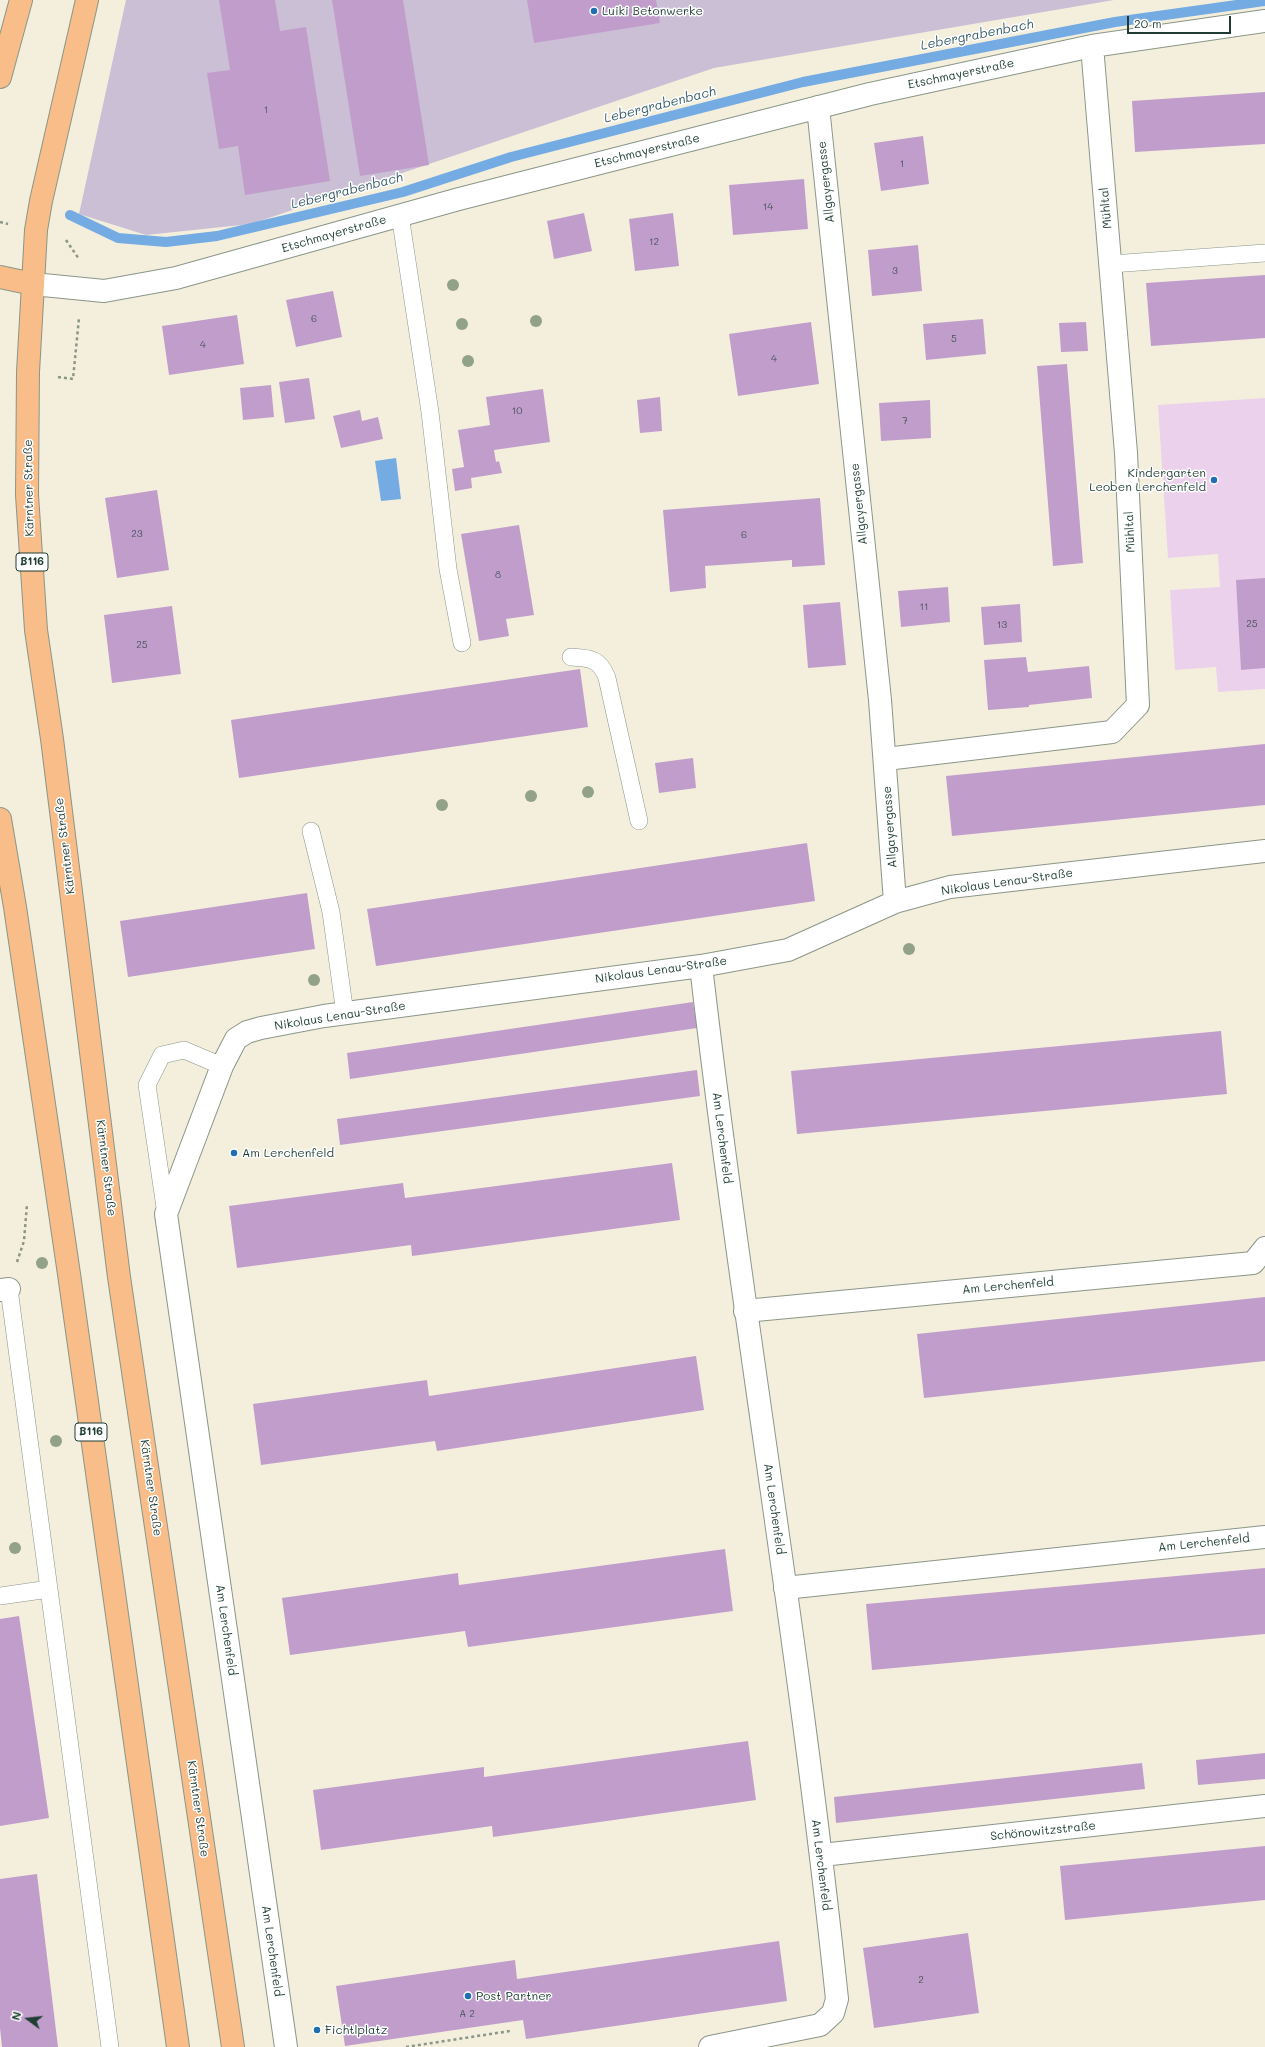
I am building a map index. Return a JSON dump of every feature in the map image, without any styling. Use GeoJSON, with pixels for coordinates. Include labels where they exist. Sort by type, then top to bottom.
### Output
{"type":"FeatureCollection","features":[{"type":"Feature","properties":{"kind":"main road"},"geometry":{"type":"LineString","coordinates":[[0,78],[21,0]]}},
{"type":"Feature","properties":{"kind":"main road","name":"Kärntner Straße"},"geometry":{"type":"LineString","coordinates":[[87,0],[41,201],[36,230],[28,372],[27,495],[36,630],[52,739],[119,1277],[233,2047]]}},
{"type":"Feature","properties":{"kind":"main road"},"geometry":{"type":"LineString","coordinates":[[0,277],[33,284]]}},
{"type":"Feature","properties":{"kind":"main road","name":"B116"},"geometry":{"type":"LineString","coordinates":[[0,818],[15,907],[68,1267],[178,2047]]}},
{"type":"Feature","properties":{"kind":"street","name":"Etschmayerstraße"},"geometry":{"type":"LineString","coordinates":[[33,284],[81,290],[104,291],[176,278],[400,215],[870,94],[1092,46],[1265,21]]}},
{"type":"Feature","properties":{"kind":"street","name":"Mühltal"},"geometry":{"type":"LineString","coordinates":[[886,759],[1112,732],[1138,704],[1126,454],[1092,46]]}},
{"type":"Feature","properties":{"kind":"street","name":"Allgayergasse"},"geometry":{"type":"LineString","coordinates":[[818,107],[886,759],[895,902]]}},
{"type":"Feature","properties":{"kind":"street","name":"Nikolaus Lenau-Straße"},"geometry":{"type":"LineString","coordinates":[[166,1214],[222,1066],[236,1039],[247,1032],[261,1028],[345,1014],[701,966],[788,950],[895,902],[950,887],[1265,851]]}},
{"type":"Feature","properties":{"kind":"street","name":"Am Lerchenfeld"},"geometry":{"type":"LineString","coordinates":[[701,966],[745,1310],[822,1855],[837,1999],[833,2013],[820,2025],[710,2047]]}},
{"type":"Feature","properties":{"kind":"street","name":"Am Lerchenfeld"},"geometry":{"type":"LineString","coordinates":[[166,1214],[286,2047]]}},
{"type":"Feature","properties":{"kind":"street","name":"Am Lerchenfeld"},"geometry":{"type":"LineString","coordinates":[[745,1310],[1254,1263],[1265,1248]]}},
{"type":"Feature","properties":{"kind":"street","name":"Am Lerchenfeld"},"geometry":{"type":"LineString","coordinates":[[785,1588],[1265,1537]]}},
{"type":"Feature","properties":{"kind":"street","name":"Schönowitzstraße"},"geometry":{"type":"LineString","coordinates":[[822,1855],[1265,1806]]}},
{"type":"Feature","properties":{"kind":"lane"},"geometry":{"type":"LineString","coordinates":[[400,215],[430,412],[448,568],[462,642]]}},
{"type":"Feature","properties":{"kind":"lane"},"geometry":{"type":"LineString","coordinates":[[1111,264],[1265,253]]}},
{"type":"Feature","properties":{"kind":"lane"},"geometry":{"type":"LineString","coordinates":[[571,657],[595,660],[603,667],[607,678],[639,821]]}},
{"type":"Feature","properties":{"kind":"lane"},"geometry":{"type":"LineString","coordinates":[[311,831],[330,912],[345,1014]]}},
{"type":"Feature","properties":{"kind":"lane"},"geometry":{"type":"LineString","coordinates":[[166,1214],[147,1085],[162,1055],[184,1050],[222,1066]]}},
{"type":"Feature","properties":{"kind":"lane"},"geometry":{"type":"LineString","coordinates":[[4,1289],[49,1589],[110,2047]]}},
{"type":"Feature","properties":{"kind":"lane"},"geometry":{"type":"LineString","coordinates":[[0,1596],[49,1589]]}},
{"type":"Feature","properties":{"kind":"path"},"geometry":{"type":"LineString","coordinates":[[64,237],[83,265],[73,379]]}},
{"type":"Feature","properties":{"kind":"path"},"geometry":{"type":"LineString","coordinates":[[4,1289],[24,1241],[27,1202]]}},
{"type":"Feature","properties":{"kind":"path"},"geometry":{"type":"LineString","coordinates":[[406,2047],[510,2031]]}},
{"type":"Feature","properties":{"kind":"shaded area"},"geometry":{"type":"Polygon","coordinates":[[[126,0],[1114,0],[714,68],[251,224],[146,235],[79,214],[126,0]]]}},
{"type":"Feature","properties":{"kind":"shaded area","name":"Kindergarten Leoben Lerchenfeld"},"geometry":{"type":"Polygon","coordinates":[[[1265,398],[1265,689],[1218,692],[1216,667],[1175,670],[1170,590],[1220,587],[1218,554],[1168,558],[1158,405],[1265,398]]]}},
{"type":"Feature","properties":{"kind":"water"},"geometry":{"type":"Polygon","coordinates":[[[396,458],[401,499],[381,501],[375,461],[396,458]]]}},
{"type":"Feature","properties":{"kind":"building"},"geometry":{"type":"Polygon","coordinates":[[[219,0],[275,0],[280,31],[306,27],[330,181],[245,195],[238,146],[219,149],[207,73],[230,70],[219,0]]]}},
{"type":"Feature","properties":{"kind":"building"},"geometry":{"type":"Polygon","coordinates":[[[332,0],[403,0],[429,165],[360,176],[332,0]]]}},
{"type":"Feature","properties":{"kind":"building","name":"Luiki Betonwerke"},"geometry":{"type":"Polygon","coordinates":[[[527,0],[656,0],[660,23],[534,43],[527,0]]]}},
{"type":"Feature","properties":{"kind":"building"},"geometry":{"type":"Polygon","coordinates":[[[1265,92],[1265,144],[1135,152],[1132,101],[1265,92]]]}},
{"type":"Feature","properties":{"kind":"building"},"geometry":{"type":"Polygon","coordinates":[[[923,136],[929,184],[881,191],[874,143],[923,136]]]}},
{"type":"Feature","properties":{"kind":"building"},"geometry":{"type":"Polygon","coordinates":[[[804,179],[808,229],[733,235],[729,185],[804,179]]]}},
{"type":"Feature","properties":{"kind":"building"},"geometry":{"type":"Polygon","coordinates":[[[584,213],[592,251],[554,259],[547,221],[584,213]]]}},
{"type":"Feature","properties":{"kind":"building"},"geometry":{"type":"Polygon","coordinates":[[[673,213],[679,266],[635,271],[629,219],[673,213]]]}},
{"type":"Feature","properties":{"kind":"building"},"geometry":{"type":"Polygon","coordinates":[[[918,245],[922,291],[872,296],[868,250],[918,245]]]}},
{"type":"Feature","properties":{"kind":"building"},"geometry":{"type":"Polygon","coordinates":[[[1265,275],[1265,338],[1151,346],[1146,283],[1265,275]]]}},
{"type":"Feature","properties":{"kind":"building"},"geometry":{"type":"Polygon","coordinates":[[[333,291],[342,337],[296,347],[286,300],[333,291]]]}},
{"type":"Feature","properties":{"kind":"building"},"geometry":{"type":"Polygon","coordinates":[[[237,315],[244,364],[169,375],[162,326],[237,315]]]}},
{"type":"Feature","properties":{"kind":"building"},"geometry":{"type":"Polygon","coordinates":[[[983,319],[986,354],[926,360],[923,324],[983,319]]]}},
{"type":"Feature","properties":{"kind":"building"},"geometry":{"type":"Polygon","coordinates":[[[811,322],[819,384],[738,396],[729,334],[811,322]]]}},
{"type":"Feature","properties":{"kind":"building"},"geometry":{"type":"Polygon","coordinates":[[[1086,322],[1088,351],[1061,352],[1059,323],[1086,322]]]}},
{"type":"Feature","properties":{"kind":"building"},"geometry":{"type":"Polygon","coordinates":[[[1067,364],[1083,563],[1053,566],[1037,366],[1067,364]]]}},
{"type":"Feature","properties":{"kind":"building"},"geometry":{"type":"Polygon","coordinates":[[[309,378],[315,419],[285,423],[279,382],[309,378]]]}},
{"type":"Feature","properties":{"kind":"building"},"geometry":{"type":"Polygon","coordinates":[[[271,385],[274,417],[243,420],[240,388],[271,385]]]}},
{"type":"Feature","properties":{"kind":"building"},"geometry":{"type":"Polygon","coordinates":[[[543,389],[550,442],[494,450],[496,462],[499,461],[502,473],[471,478],[472,488],[455,491],[452,469],[464,467],[458,430],[490,425],[486,397],[543,389]]]}},
{"type":"Feature","properties":{"kind":"building"},"geometry":{"type":"Polygon","coordinates":[[[660,397],[662,431],[640,433],[637,400],[660,397]]]}},
{"type":"Feature","properties":{"kind":"building"},"geometry":{"type":"Polygon","coordinates":[[[930,400],[931,438],[881,441],[879,403],[930,400]]]}},
{"type":"Feature","properties":{"kind":"building"},"geometry":{"type":"Polygon","coordinates":[[[360,410],[362,421],[378,417],[383,439],[341,448],[333,416],[360,410]]]}},
{"type":"Feature","properties":{"kind":"building"},"geometry":{"type":"Polygon","coordinates":[[[157,490],[169,570],[117,578],[105,498],[157,490]]]}},
{"type":"Feature","properties":{"kind":"building"},"geometry":{"type":"Polygon","coordinates":[[[820,498],[825,565],[792,567],[792,560],[705,566],[706,588],[670,592],[663,510],[820,498]]]}},
{"type":"Feature","properties":{"kind":"building"},"geometry":{"type":"Polygon","coordinates":[[[519,525],[534,615],[506,619],[509,636],[479,641],[461,534],[519,525]]]}},
{"type":"Feature","properties":{"kind":"building"},"geometry":{"type":"Polygon","coordinates":[[[1265,578],[1265,668],[1241,670],[1236,580],[1265,578]]]}},
{"type":"Feature","properties":{"kind":"building"},"geometry":{"type":"Polygon","coordinates":[[[948,587],[950,622],[901,627],[898,591],[948,587]]]}},
{"type":"Feature","properties":{"kind":"building"},"geometry":{"type":"Polygon","coordinates":[[[840,602],[846,665],[808,668],[803,605],[840,602]]]}},
{"type":"Feature","properties":{"kind":"building"},"geometry":{"type":"Polygon","coordinates":[[[1020,604],[1022,642],[984,645],[981,607],[1020,604]]]}},
{"type":"Feature","properties":{"kind":"building"},"geometry":{"type":"Polygon","coordinates":[[[172,606],[181,674],[112,683],[104,615],[172,606]]]}},
{"type":"Feature","properties":{"kind":"building"},"geometry":{"type":"Polygon","coordinates":[[[1026,657],[1028,672],[1089,666],[1092,698],[1029,705],[1029,707],[988,710],[984,660],[1026,657]]]}},
{"type":"Feature","properties":{"kind":"building"},"geometry":{"type":"Polygon","coordinates":[[[580,669],[588,727],[239,778],[231,720],[580,669]]]}},
{"type":"Feature","properties":{"kind":"building"},"geometry":{"type":"Polygon","coordinates":[[[1265,744],[1265,805],[952,836],[946,776],[1265,744]]]}},
{"type":"Feature","properties":{"kind":"building"},"geometry":{"type":"Polygon","coordinates":[[[693,758],[696,788],[659,793],[655,763],[693,758]]]}},
{"type":"Feature","properties":{"kind":"building"},"geometry":{"type":"Polygon","coordinates":[[[807,843],[815,901],[376,966],[367,909],[807,843]]]}},
{"type":"Feature","properties":{"kind":"building"},"geometry":{"type":"Polygon","coordinates":[[[307,893],[315,949],[128,977],[120,921],[307,893]]]}},
{"type":"Feature","properties":{"kind":"building"},"geometry":{"type":"Polygon","coordinates":[[[693,1002],[697,1028],[350,1079],[347,1053],[693,1002]]]}},
{"type":"Feature","properties":{"kind":"building"},"geometry":{"type":"Polygon","coordinates":[[[1221,1031],[1227,1094],[797,1134],[791,1071],[1221,1031]]]}},
{"type":"Feature","properties":{"kind":"building"},"geometry":{"type":"Polygon","coordinates":[[[697,1070],[700,1096],[340,1145],[337,1119],[697,1070]]]}},
{"type":"Feature","properties":{"kind":"building"},"geometry":{"type":"Polygon","coordinates":[[[672,1163],[680,1220],[412,1256],[411,1245],[237,1268],[229,1206],[403,1183],[405,1198],[672,1163]]]}},
{"type":"Feature","properties":{"kind":"building"},"geometry":{"type":"Polygon","coordinates":[[[1265,1297],[1265,1361],[924,1398],[917,1334],[1265,1297]]]}},
{"type":"Feature","properties":{"kind":"building"},"geometry":{"type":"Polygon","coordinates":[[[696,1356],[704,1410],[437,1451],[435,1441],[261,1465],[253,1404],[427,1380],[429,1396],[696,1356]]]}},
{"type":"Feature","properties":{"kind":"building"},"geometry":{"type":"Polygon","coordinates":[[[725,1549],[733,1611],[468,1647],[465,1631],[290,1655],[282,1598],[458,1573],[459,1585],[725,1549]]]}},
{"type":"Feature","properties":{"kind":"building"},"geometry":{"type":"Polygon","coordinates":[[[1265,1568],[1265,1634],[872,1670],[866,1604],[1265,1568]]]}},
{"type":"Feature","properties":{"kind":"building"},"geometry":{"type":"Polygon","coordinates":[[[19,1616],[49,1818],[0,1826],[0,1619],[19,1616]]]}},
{"type":"Feature","properties":{"kind":"building"},"geometry":{"type":"Polygon","coordinates":[[[748,1741],[756,1800],[493,1837],[492,1826],[321,1850],[313,1790],[484,1767],[484,1777],[748,1741]]]}},
{"type":"Feature","properties":{"kind":"building"},"geometry":{"type":"Polygon","coordinates":[[[1265,1753],[1265,1779],[1198,1785],[1196,1760],[1265,1753]]]}},
{"type":"Feature","properties":{"kind":"building"},"geometry":{"type":"Polygon","coordinates":[[[1142,1763],[1145,1789],[836,1823],[834,1797],[1142,1763]]]}},
{"type":"Feature","properties":{"kind":"building"},"geometry":{"type":"Polygon","coordinates":[[[1265,1846],[1265,1900],[1065,1920],[1060,1866],[1265,1846]]]}},
{"type":"Feature","properties":{"kind":"building"},"geometry":{"type":"Polygon","coordinates":[[[37,1874],[58,2047],[2,2047],[0,2028],[0,1879],[37,1874]]]}},
{"type":"Feature","properties":{"kind":"building"},"geometry":{"type":"Polygon","coordinates":[[[968,1933],[979,2013],[874,2028],[863,1948],[968,1933]]]}},
{"type":"Feature","properties":{"kind":"building"},"geometry":{"type":"Polygon","coordinates":[[[779,1941],[787,2001],[526,2039],[523,2020],[345,2046],[336,1986],[515,1960],[517,1979],[779,1941]]]}},
{"type":"Feature","properties":{"kind":"waterway","name":"Lebergrabenbach"},"geometry":{"type":"LineString","coordinates":[[70,215],[118,238],[166,242],[217,236],[403,192],[511,157],[803,82],[1115,22],[1265,1]]}},
{"type":"Feature","properties":{"kind":"place","name":"Luiki Betonwerke"},"geometry":{"type":"Point","coordinates":[594,11]}},
{"type":"Feature","properties":{"kind":"place","name":"Kindergarten Leoben Lerchenfeld"},"geometry":{"type":"Point","coordinates":[1214,480]}},
{"type":"Feature","properties":{"kind":"place","name":"Am Lerchenfeld"},"geometry":{"type":"Point","coordinates":[234,1153]}},
{"type":"Feature","properties":{"kind":"place","name":"Post Partner"},"geometry":{"type":"Point","coordinates":[468,1996]}},
{"type":"Feature","properties":{"kind":"place","name":"Fichtlplatz"},"geometry":{"type":"Point","coordinates":[317,2030]}}]}
